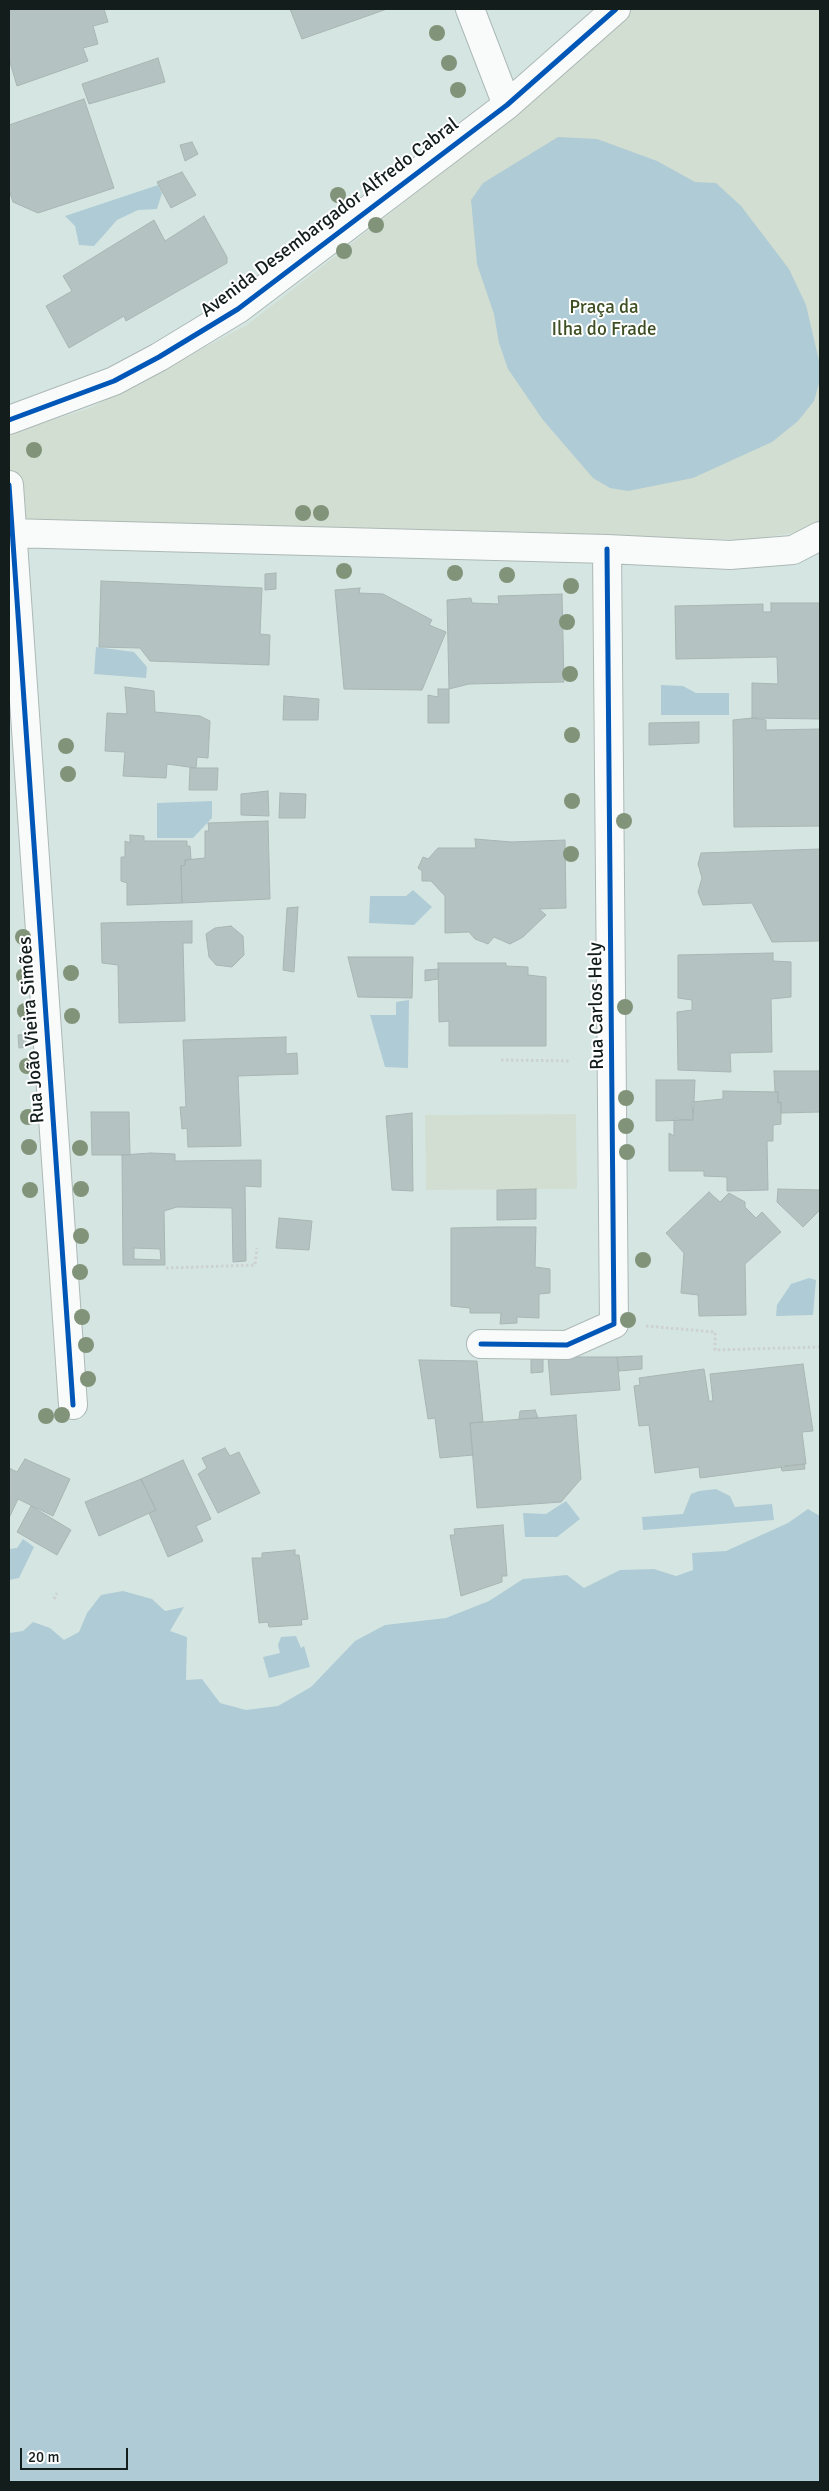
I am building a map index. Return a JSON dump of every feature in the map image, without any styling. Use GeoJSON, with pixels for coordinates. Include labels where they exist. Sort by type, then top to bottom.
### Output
{"type":"FeatureCollection","features":[{"type":"Feature","properties":{"kind":"street"},"geometry":{"type":"LineString","coordinates":[[470,9],[507,105]]}},
{"type":"Feature","properties":{"kind":"street","name":"Avenida Desembargador Alfredo Cabral"},"geometry":{"type":"LineString","coordinates":[[9,420],[114,381],[159,357],[238,309],[507,105],[616,9]]}},
{"type":"Feature","properties":{"kind":"street","name":"Rua João Vieira Simões"},"geometry":{"type":"LineString","coordinates":[[9,485],[10,533],[73,1405]]}},
{"type":"Feature","properties":{"kind":"street"},"geometry":{"type":"LineString","coordinates":[[10,533],[607,549],[730,555],[793,550],[820,536]]}},
{"type":"Feature","properties":{"kind":"street","name":"Rua Carlos Hely"},"geometry":{"type":"LineString","coordinates":[[607,549],[614,1324]]}},
{"type":"Feature","properties":{"kind":"street"},"geometry":{"type":"LineString","coordinates":[[481,1344],[568,1345],[614,1324]]}},
{"type":"Feature","properties":{"kind":"path"},"geometry":{"type":"LineString","coordinates":[[501,1060],[570,1062]]}},
{"type":"Feature","properties":{"kind":"path"},"geometry":{"type":"LineString","coordinates":[[166,1268],[255,1265],[257,1248]]}},
{"type":"Feature","properties":{"kind":"path"},"geometry":{"type":"LineString","coordinates":[[614,1324],[715,1332],[715,1350],[820,1347]]}},
{"type":"Feature","properties":{"kind":"path"},"geometry":{"type":"LineString","coordinates":[[54,1599],[57,1593]]}},
{"type":"Feature","properties":{"kind":"green space","name":"Praça da Ilha do Frade"},"geometry":{"type":"Polygon","coordinates":[[[633,9],[820,9],[820,523],[808,530],[750,540],[9,521],[9,434],[90,408],[247,325],[452,165],[633,9]]]}},
{"type":"Feature","properties":{"kind":"green space"},"geometry":{"type":"Polygon","coordinates":[[[576,1114],[577,1189],[426,1190],[425,1115],[576,1114]]]}},
{"type":"Feature","properties":{"kind":"water"},"geometry":{"type":"Polygon","coordinates":[[[558,137],[597,139],[657,161],[695,182],[716,183],[741,206],[789,269],[806,305],[820,365],[820,380],[814,401],[798,421],[772,442],[693,478],[628,491],[610,488],[593,478],[543,420],[508,369],[499,343],[494,314],[477,264],[471,200],[483,183],[558,137]]]}},
{"type":"Feature","properties":{"kind":"water"},"geometry":{"type":"Polygon","coordinates":[[[158,185],[162,193],[157,209],[138,210],[117,220],[94,246],[79,245],[75,226],[65,216],[158,185]]]}},
{"type":"Feature","properties":{"kind":"water"},"geometry":{"type":"Polygon","coordinates":[[[96,647],[134,652],[147,667],[146,678],[94,674],[96,647]]]}},
{"type":"Feature","properties":{"kind":"water"},"geometry":{"type":"Polygon","coordinates":[[[661,685],[683,686],[696,693],[729,693],[729,715],[661,715],[661,685]]]}},
{"type":"Feature","properties":{"kind":"water"},"geometry":{"type":"Polygon","coordinates":[[[212,801],[212,818],[193,838],[157,838],[157,803],[212,801]]]}},
{"type":"Feature","properties":{"kind":"water"},"geometry":{"type":"Polygon","coordinates":[[[413,890],[432,907],[414,925],[369,923],[370,896],[406,896],[413,890]]]}},
{"type":"Feature","properties":{"kind":"water"},"geometry":{"type":"Polygon","coordinates":[[[409,1000],[408,1068],[385,1067],[370,1015],[396,1015],[396,1002],[409,1000]]]}},
{"type":"Feature","properties":{"kind":"water"},"geometry":{"type":"Polygon","coordinates":[[[809,1278],[816,1280],[813,1315],[776,1316],[777,1305],[791,1284],[809,1278]]]}},
{"type":"Feature","properties":{"kind":"water"},"geometry":{"type":"Polygon","coordinates":[[[716,1489],[730,1496],[735,1507],[772,1504],[774,1520],[643,1530],[642,1517],[683,1514],[691,1494],[716,1489]]]}},
{"type":"Feature","properties":{"kind":"water"},"geometry":{"type":"Polygon","coordinates":[[[566,1501],[580,1519],[557,1537],[525,1537],[523,1513],[546,1514],[566,1501]]]}},
{"type":"Feature","properties":{"kind":"water"},"geometry":{"type":"Polygon","coordinates":[[[808,1509],[820,1516],[820,2482],[9,2482],[9,1633],[23,1631],[33,1622],[50,1628],[64,1640],[79,1632],[87,1613],[101,1595],[123,1591],[152,1599],[165,1611],[184,1607],[170,1631],[187,1637],[186,1680],[202,1679],[220,1703],[246,1710],[278,1706],[311,1687],[355,1641],[385,1625],[446,1618],[489,1601],[523,1579],[567,1575],[584,1588],[620,1570],[654,1569],[676,1576],[693,1570],[692,1553],[726,1551],[788,1523],[808,1509]]]}},
{"type":"Feature","properties":{"kind":"water"},"geometry":{"type":"Polygon","coordinates":[[[23,1539],[34,1547],[19,1578],[9,1580],[9,1549],[17,1548],[23,1539]]]}},
{"type":"Feature","properties":{"kind":"water"},"geometry":{"type":"Polygon","coordinates":[[[296,1636],[301,1648],[304,1646],[310,1667],[269,1678],[263,1657],[280,1653],[278,1645],[281,1637],[296,1636]]]}},
{"type":"Feature","properties":{"kind":"building"},"geometry":{"type":"Polygon","coordinates":[[[9,9],[104,9],[108,22],[93,26],[98,44],[83,48],[88,61],[17,86],[9,59],[9,9]]]}},
{"type":"Feature","properties":{"kind":"building"},"geometry":{"type":"Polygon","coordinates":[[[290,9],[387,9],[302,39],[290,9]]]}},
{"type":"Feature","properties":{"kind":"building"},"geometry":{"type":"Polygon","coordinates":[[[158,58],[165,82],[89,104],[82,84],[158,58]]]}},
{"type":"Feature","properties":{"kind":"building"},"geometry":{"type":"Polygon","coordinates":[[[84,99],[114,188],[38,213],[13,202],[9,190],[9,125],[84,99]]]}},
{"type":"Feature","properties":{"kind":"building"},"geometry":{"type":"Polygon","coordinates":[[[192,142],[198,154],[185,161],[180,145],[192,142]]]}},
{"type":"Feature","properties":{"kind":"building"},"geometry":{"type":"Polygon","coordinates":[[[182,172],[196,195],[171,208],[157,182],[182,172]]]}},
{"type":"Feature","properties":{"kind":"building"},"geometry":{"type":"Polygon","coordinates":[[[204,216],[227,257],[227,263],[126,321],[124,316],[69,348],[46,306],[72,291],[63,276],[154,220],[165,241],[204,216]]]}},
{"type":"Feature","properties":{"kind":"building"},"geometry":{"type":"Polygon","coordinates":[[[276,573],[276,589],[265,590],[265,574],[276,573]]]}},
{"type":"Feature","properties":{"kind":"building"},"geometry":{"type":"Polygon","coordinates":[[[101,581],[262,588],[260,634],[270,635],[269,665],[150,661],[140,648],[99,647],[101,581]]]}},
{"type":"Feature","properties":{"kind":"building"},"geometry":{"type":"Polygon","coordinates":[[[360,588],[359,593],[383,594],[432,620],[429,625],[446,632],[422,690],[344,689],[335,590],[360,588]]]}},
{"type":"Feature","properties":{"kind":"building"},"geometry":{"type":"Polygon","coordinates":[[[562,594],[564,682],[469,684],[449,689],[447,600],[471,598],[472,603],[499,604],[498,596],[562,594]]]}},
{"type":"Feature","properties":{"kind":"building"},"geometry":{"type":"Polygon","coordinates":[[[771,603],[820,603],[820,719],[752,718],[752,683],[778,684],[777,657],[676,659],[675,606],[763,604],[763,612],[771,612],[771,603]]]}},
{"type":"Feature","properties":{"kind":"building"},"geometry":{"type":"Polygon","coordinates":[[[125,687],[154,691],[155,712],[200,716],[210,721],[208,758],[197,757],[196,768],[167,764],[166,778],[123,776],[125,752],[105,751],[107,713],[127,714],[125,687]]]}},
{"type":"Feature","properties":{"kind":"building"},"geometry":{"type":"Polygon","coordinates":[[[438,689],[449,689],[449,723],[428,723],[428,695],[438,697],[438,689]]]}},
{"type":"Feature","properties":{"kind":"building"},"geometry":{"type":"Polygon","coordinates":[[[284,696],[319,699],[318,720],[283,720],[284,696]]]}},
{"type":"Feature","properties":{"kind":"building"},"geometry":{"type":"Polygon","coordinates":[[[752,718],[766,720],[766,730],[820,729],[820,826],[734,827],[733,720],[752,718]]]}},
{"type":"Feature","properties":{"kind":"building"},"geometry":{"type":"Polygon","coordinates":[[[699,722],[699,743],[649,745],[649,723],[699,722]]]}},
{"type":"Feature","properties":{"kind":"building"},"geometry":{"type":"Polygon","coordinates":[[[190,768],[218,768],[217,790],[189,790],[190,768]]]}},
{"type":"Feature","properties":{"kind":"building"},"geometry":{"type":"Polygon","coordinates":[[[268,791],[269,816],[241,815],[241,794],[268,791]]]}},
{"type":"Feature","properties":{"kind":"building"},"geometry":{"type":"Polygon","coordinates":[[[280,793],[306,794],[305,818],[279,818],[280,793]]]}},
{"type":"Feature","properties":{"kind":"building"},"geometry":{"type":"Polygon","coordinates":[[[268,821],[270,899],[182,903],[181,866],[185,865],[185,860],[205,858],[205,831],[209,831],[208,823],[268,821]]]}},
{"type":"Feature","properties":{"kind":"building"},"geometry":{"type":"Polygon","coordinates":[[[130,835],[144,836],[144,841],[187,841],[187,846],[190,846],[191,859],[185,860],[185,865],[181,866],[182,903],[127,905],[127,883],[121,881],[121,857],[125,857],[125,841],[130,843],[130,835]]]}},
{"type":"Feature","properties":{"kind":"building"},"geometry":{"type":"Polygon","coordinates":[[[475,839],[512,842],[565,840],[566,908],[539,909],[546,915],[523,937],[510,944],[494,937],[488,944],[475,939],[469,932],[445,933],[445,896],[431,881],[422,881],[422,871],[418,868],[423,857],[428,859],[438,848],[476,848],[475,839]]]}},
{"type":"Feature","properties":{"kind":"building"},"geometry":{"type":"Polygon","coordinates":[[[820,849],[820,941],[772,942],[752,903],[703,905],[698,892],[702,878],[698,864],[701,853],[820,849]]]}},
{"type":"Feature","properties":{"kind":"building"},"geometry":{"type":"Polygon","coordinates":[[[298,907],[294,972],[283,970],[287,908],[298,907]]]}},
{"type":"Feature","properties":{"kind":"building"},"geometry":{"type":"Polygon","coordinates":[[[192,921],[192,943],[183,943],[185,1021],[119,1023],[118,965],[102,963],[101,923],[192,921]]]}},
{"type":"Feature","properties":{"kind":"building"},"geometry":{"type":"Polygon","coordinates":[[[231,926],[243,936],[244,955],[232,967],[216,965],[209,957],[206,934],[215,928],[231,926]]]}},
{"type":"Feature","properties":{"kind":"building"},"geometry":{"type":"Polygon","coordinates":[[[773,953],[773,961],[791,962],[791,997],[771,999],[772,1052],[730,1053],[731,1072],[678,1070],[677,1012],[692,1010],[692,1000],[678,998],[678,955],[773,953]]]}},
{"type":"Feature","properties":{"kind":"building"},"geometry":{"type":"Polygon","coordinates":[[[348,957],[413,957],[412,998],[358,997],[348,957]]]}},
{"type":"Feature","properties":{"kind":"building"},"geometry":{"type":"Polygon","coordinates":[[[438,963],[506,963],[506,966],[528,967],[528,975],[546,977],[546,1046],[449,1046],[449,1021],[439,1022],[438,963]]]}},
{"type":"Feature","properties":{"kind":"building"},"geometry":{"type":"Polygon","coordinates":[[[439,969],[438,979],[425,981],[425,970],[439,969]]]}},
{"type":"Feature","properties":{"kind":"building"},"geometry":{"type":"Polygon","coordinates":[[[29,1034],[29,1047],[19,1048],[18,1035],[29,1034]]]}},
{"type":"Feature","properties":{"kind":"building"},"geometry":{"type":"Polygon","coordinates":[[[286,1037],[286,1054],[297,1053],[298,1074],[238,1076],[241,1146],[188,1147],[187,1128],[182,1129],[180,1107],[186,1107],[183,1040],[286,1037]]]}},
{"type":"Feature","properties":{"kind":"building"},"geometry":{"type":"Polygon","coordinates":[[[774,1071],[820,1071],[820,1112],[781,1113],[781,1102],[778,1103],[778,1092],[775,1092],[774,1071]]]}},
{"type":"Feature","properties":{"kind":"building"},"geometry":{"type":"Polygon","coordinates":[[[656,1080],[695,1080],[693,1120],[656,1121],[656,1080]]]}},
{"type":"Feature","properties":{"kind":"building"},"geometry":{"type":"Polygon","coordinates":[[[723,1091],[778,1092],[778,1103],[781,1102],[781,1124],[773,1125],[773,1141],[767,1141],[768,1190],[727,1191],[727,1177],[704,1176],[704,1171],[669,1171],[669,1133],[674,1136],[674,1119],[693,1120],[692,1102],[723,1099],[723,1091]]]}},
{"type":"Feature","properties":{"kind":"building"},"geometry":{"type":"Polygon","coordinates":[[[91,1112],[129,1112],[130,1155],[92,1155],[91,1112]]]}},
{"type":"Feature","properties":{"kind":"building"},"geometry":{"type":"Polygon","coordinates":[[[412,1113],[413,1191],[392,1190],[386,1116],[412,1113]]]}},
{"type":"Feature","properties":{"kind":"building"},"geometry":{"type":"Polygon","coordinates":[[[175,1154],[175,1161],[261,1160],[261,1187],[245,1186],[246,1261],[233,1262],[232,1208],[177,1207],[164,1211],[165,1265],[123,1265],[122,1155],[175,1154]],[[134,1248],[134,1259],[161,1260],[160,1249],[134,1248]]]}},
{"type":"Feature","properties":{"kind":"building"},"geometry":{"type":"Polygon","coordinates":[[[536,1189],[536,1219],[497,1220],[497,1190],[536,1189]]]}},
{"type":"Feature","properties":{"kind":"building"},"geometry":{"type":"Polygon","coordinates":[[[778,1189],[820,1190],[820,1210],[803,1227],[777,1202],[778,1189]]]}},
{"type":"Feature","properties":{"kind":"building"},"geometry":{"type":"Polygon","coordinates":[[[709,1192],[720,1202],[729,1193],[745,1202],[745,1207],[756,1218],[762,1212],[781,1232],[745,1264],[746,1315],[699,1316],[698,1295],[681,1293],[684,1253],[666,1233],[709,1192]]]}},
{"type":"Feature","properties":{"kind":"building"},"geometry":{"type":"Polygon","coordinates":[[[279,1218],[312,1221],[309,1250],[276,1248],[279,1218]]]}},
{"type":"Feature","properties":{"kind":"building"},"geometry":{"type":"Polygon","coordinates":[[[536,1227],[535,1267],[550,1269],[550,1293],[539,1294],[539,1318],[517,1317],[517,1323],[500,1324],[501,1313],[470,1313],[470,1308],[451,1306],[451,1228],[536,1227]]]}},
{"type":"Feature","properties":{"kind":"building"},"geometry":{"type":"Polygon","coordinates":[[[642,1356],[642,1369],[619,1371],[617,1357],[642,1356]]]}},
{"type":"Feature","properties":{"kind":"building"},"geometry":{"type":"Polygon","coordinates":[[[548,1357],[617,1357],[620,1390],[551,1395],[548,1357]]]}},
{"type":"Feature","properties":{"kind":"building"},"geometry":{"type":"Polygon","coordinates":[[[543,1358],[543,1372],[531,1373],[531,1359],[543,1358]]]}},
{"type":"Feature","properties":{"kind":"building"},"geometry":{"type":"Polygon","coordinates":[[[419,1360],[477,1361],[483,1422],[470,1423],[473,1455],[440,1458],[435,1418],[428,1419],[419,1360]]]}},
{"type":"Feature","properties":{"kind":"building"},"geometry":{"type":"Polygon","coordinates":[[[803,1364],[813,1431],[802,1432],[806,1464],[700,1478],[699,1467],[655,1473],[649,1425],[639,1426],[634,1386],[640,1385],[639,1378],[704,1369],[709,1401],[713,1401],[710,1374],[803,1364]]]}},
{"type":"Feature","properties":{"kind":"building"},"geometry":{"type":"Polygon","coordinates":[[[535,1410],[538,1418],[519,1419],[520,1411],[535,1410]]]}},
{"type":"Feature","properties":{"kind":"building"},"geometry":{"type":"Polygon","coordinates":[[[576,1415],[581,1479],[561,1502],[477,1508],[470,1423],[576,1415]]]}},
{"type":"Feature","properties":{"kind":"building"},"geometry":{"type":"Polygon","coordinates":[[[225,1448],[230,1456],[239,1452],[260,1493],[218,1513],[198,1474],[207,1468],[202,1458],[225,1448]]]}},
{"type":"Feature","properties":{"kind":"building"},"geometry":{"type":"Polygon","coordinates":[[[25,1459],[70,1479],[53,1516],[18,1499],[9,1518],[9,1468],[17,1472],[25,1459]]]}},
{"type":"Feature","properties":{"kind":"building"},"geometry":{"type":"Polygon","coordinates":[[[183,1460],[211,1519],[196,1526],[203,1541],[168,1557],[149,1513],[156,1510],[141,1479],[183,1460]]]}},
{"type":"Feature","properties":{"kind":"building"},"geometry":{"type":"Polygon","coordinates":[[[804,1464],[805,1469],[782,1471],[781,1466],[804,1464]]]}},
{"type":"Feature","properties":{"kind":"building"},"geometry":{"type":"Polygon","coordinates":[[[141,1479],[156,1510],[99,1536],[85,1502],[141,1479]]]}},
{"type":"Feature","properties":{"kind":"building"},"geometry":{"type":"Polygon","coordinates":[[[31,1506],[71,1530],[57,1555],[17,1532],[31,1506]]]}},
{"type":"Feature","properties":{"kind":"building"},"geometry":{"type":"Polygon","coordinates":[[[503,1525],[507,1576],[502,1576],[502,1582],[461,1596],[450,1535],[455,1535],[454,1529],[503,1525]]]}},
{"type":"Feature","properties":{"kind":"building"},"geometry":{"type":"Polygon","coordinates":[[[295,1550],[295,1555],[299,1555],[308,1619],[301,1620],[302,1625],[269,1627],[268,1622],[259,1623],[252,1558],[262,1558],[262,1553],[295,1550]]]}},
{"type":"Feature","properties":{"kind":"cycle path"},"geometry":{"type":"LineString","coordinates":[[9,420],[114,381],[159,357],[238,309],[507,105],[616,9]]}},
{"type":"Feature","properties":{"kind":"cycle path"},"geometry":{"type":"LineString","coordinates":[[9,485],[73,1405]]}},
{"type":"Feature","properties":{"kind":"cycle path"},"geometry":{"type":"LineString","coordinates":[[481,1344],[567,1345],[614,1324],[607,549]]}}]}
